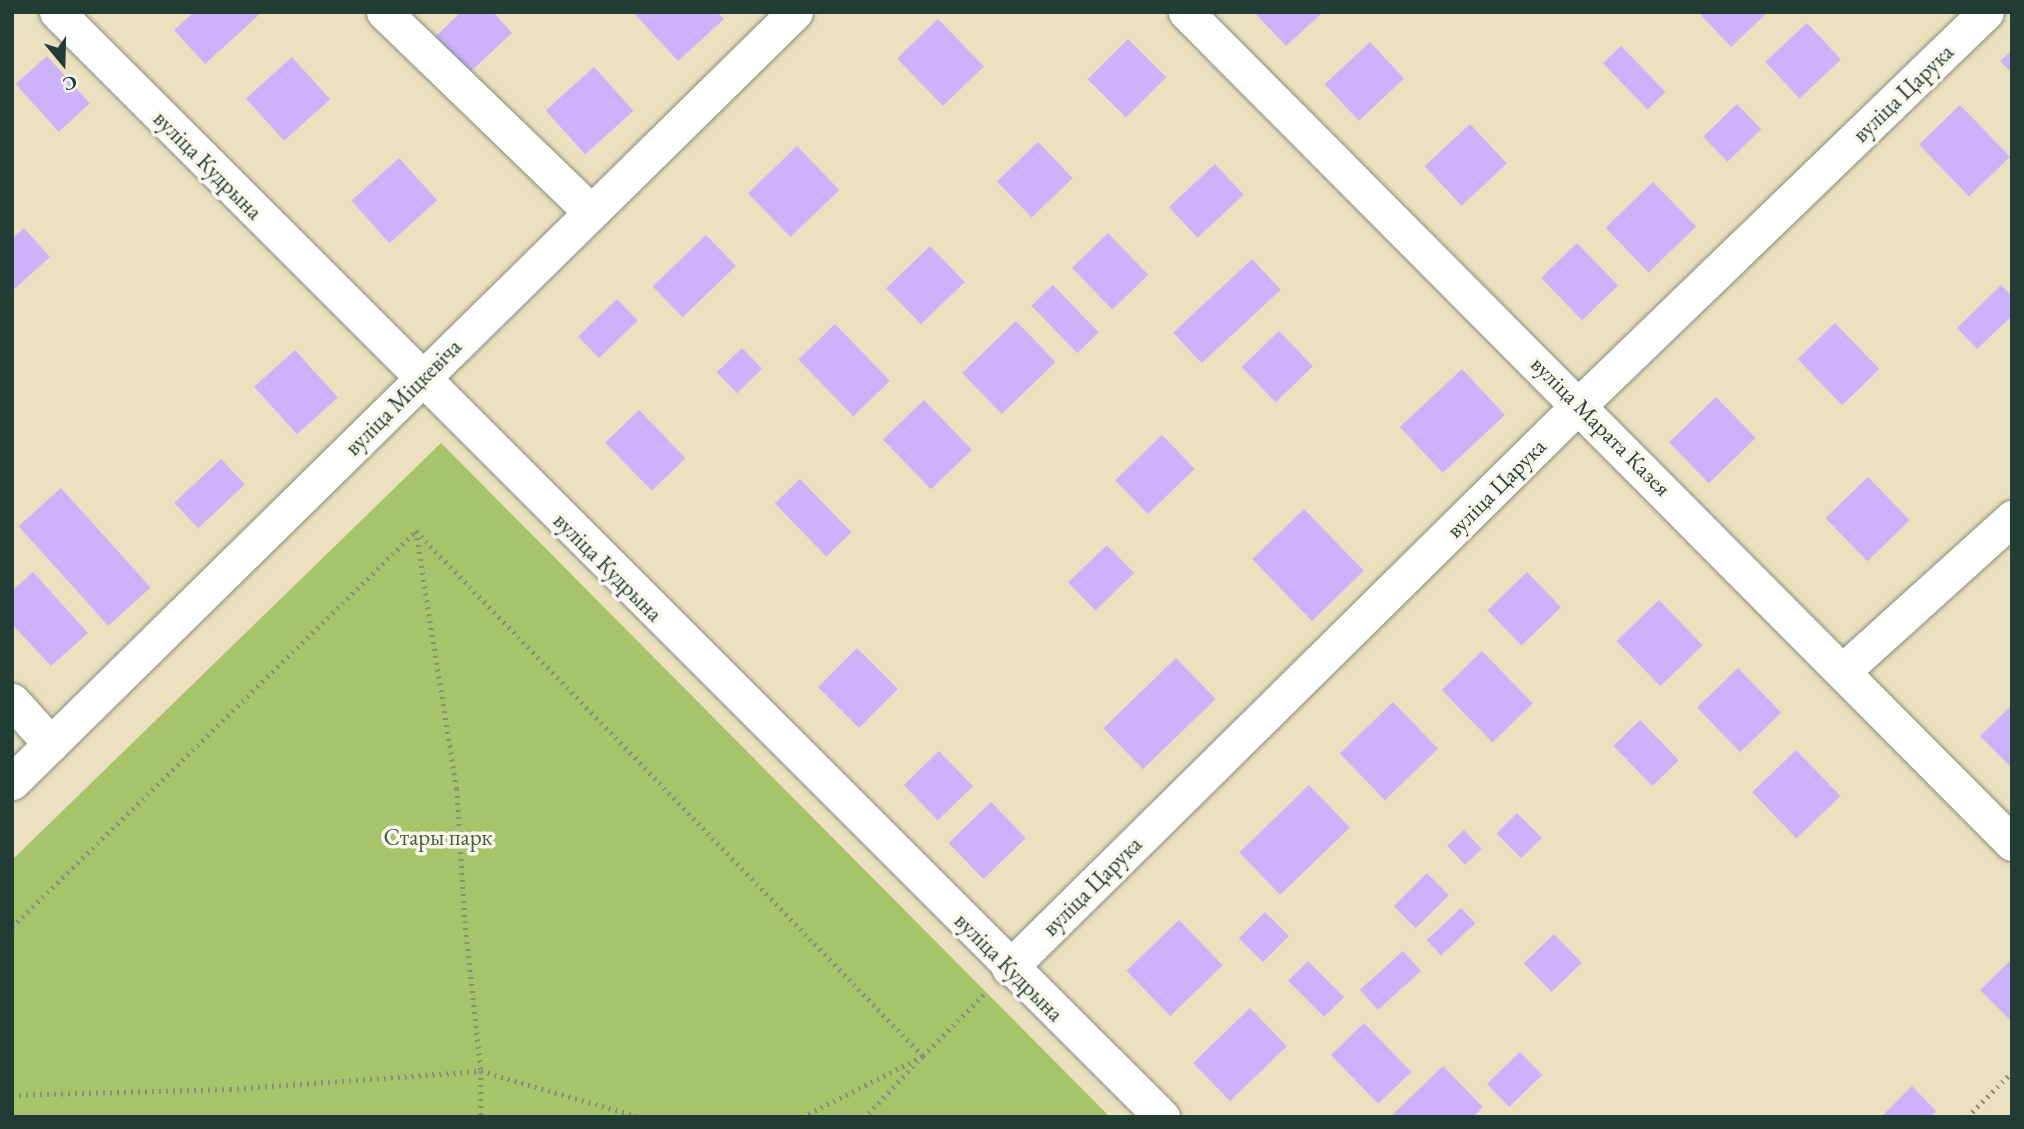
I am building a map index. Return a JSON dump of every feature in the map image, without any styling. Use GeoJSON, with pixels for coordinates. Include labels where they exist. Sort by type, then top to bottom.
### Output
{"type":"FeatureCollection","features":[{"type":"Feature","properties":{"kind":"street","name":"вуліца Кудрына"},"geometry":{"type":"LineString","coordinates":[[57,12],[421,380],[1009,968],[1162,1117]]}},
{"type":"Feature","properties":{"kind":"street"},"geometry":{"type":"LineString","coordinates":[[384,12],[592,212]]}},
{"type":"Feature","properties":{"kind":"street","name":"вуліца Марата Казея"},"geometry":{"type":"LineString","coordinates":[[1186,12],[1580,404],[2012,843]]}},
{"type":"Feature","properties":{"kind":"street","name":"вуліца Царука"},"geometry":{"type":"LineString","coordinates":[[1009,968],[1580,404],[1986,12]]}},
{"type":"Feature","properties":{"kind":"street","name":"вуліца Міцкевіча"},"geometry":{"type":"LineString","coordinates":[[12,782],[592,212],[777,18]]}},
{"type":"Feature","properties":{"kind":"street"},"geometry":{"type":"LineString","coordinates":[[1844,670],[2012,518]]}},
{"type":"Feature","properties":{"kind":"street"},"geometry":{"type":"LineString","coordinates":[[12,701],[51,744]]}},
{"type":"Feature","properties":{"kind":"path"},"geometry":{"type":"LineString","coordinates":[[416,531],[923,1056]]}},
{"type":"Feature","properties":{"kind":"path"},"geometry":{"type":"LineString","coordinates":[[12,927],[416,531]]}},
{"type":"Feature","properties":{"kind":"path"},"geometry":{"type":"LineString","coordinates":[[416,531],[457,789],[465,921],[481,1071],[481,1117]]}},
{"type":"Feature","properties":{"kind":"path"},"geometry":{"type":"LineString","coordinates":[[866,1117],[1009,968]]}},
{"type":"Feature","properties":{"kind":"path"},"geometry":{"type":"LineString","coordinates":[[802,1117],[923,1056]]}},
{"type":"Feature","properties":{"kind":"path"},"geometry":{"type":"LineString","coordinates":[[12,1095],[230,1089],[481,1071],[639,1117]]}},
{"type":"Feature","properties":{"kind":"path"},"geometry":{"type":"LineString","coordinates":[[1967,1117],[2012,1073]]}},
{"type":"Feature","properties":{"kind":"green space","name":"Стары парк"},"geometry":{"type":"Polygon","coordinates":[[[441,443],[1110,1117],[12,1117],[12,860],[441,443]]]}},
{"type":"Feature","properties":{"kind":"building"},"geometry":{"type":"Polygon","coordinates":[[[194,12],[262,12],[205,64],[174,30],[194,12]]]}},
{"type":"Feature","properties":{"kind":"building"},"geometry":{"type":"Polygon","coordinates":[[[461,12],[493,12],[512,33],[468,74],[435,37],[461,12]]]}},
{"type":"Feature","properties":{"kind":"building"},"geometry":{"type":"Polygon","coordinates":[[[633,12],[717,12],[724,19],[678,61],[633,12]]]}},
{"type":"Feature","properties":{"kind":"building"},"geometry":{"type":"Polygon","coordinates":[[[1254,12],[1323,12],[1286,46],[1254,12]]]}},
{"type":"Feature","properties":{"kind":"building"},"geometry":{"type":"Polygon","coordinates":[[[1698,12],[1768,12],[1731,47],[1698,12]]]}},
{"type":"Feature","properties":{"kind":"building"},"geometry":{"type":"Polygon","coordinates":[[[938,19],[984,66],[943,106],[897,59],[938,19]]]}},
{"type":"Feature","properties":{"kind":"building"},"geometry":{"type":"Polygon","coordinates":[[[1807,23],[1841,60],[1799,98],[1765,62],[1807,23]]]}},
{"type":"Feature","properties":{"kind":"building"},"geometry":{"type":"Polygon","coordinates":[[[1128,39],[1166,77],[1126,117],[1088,79],[1128,39]]]}},
{"type":"Feature","properties":{"kind":"building"},"geometry":{"type":"Polygon","coordinates":[[[1370,42],[1404,79],[1359,121],[1325,84],[1370,42]]]}},
{"type":"Feature","properties":{"kind":"building"},"geometry":{"type":"Polygon","coordinates":[[[1621,46],[1665,92],[1647,109],[1603,63],[1621,46]]]}},
{"type":"Feature","properties":{"kind":"building"},"geometry":{"type":"Polygon","coordinates":[[[2012,50],[2012,73],[2000,61],[2012,50]]]}},
{"type":"Feature","properties":{"kind":"building"},"geometry":{"type":"Polygon","coordinates":[[[47,56],[90,104],[59,132],[16,84],[47,56]]]}},
{"type":"Feature","properties":{"kind":"building"},"geometry":{"type":"Polygon","coordinates":[[[292,57],[330,99],[284,141],[246,98],[292,57]]]}},
{"type":"Feature","properties":{"kind":"building"},"geometry":{"type":"Polygon","coordinates":[[[594,67],[633,111],[585,154],[546,110],[594,67]]]}},
{"type":"Feature","properties":{"kind":"building"},"geometry":{"type":"Polygon","coordinates":[[[1737,104],[1761,129],[1728,162],[1703,137],[1737,104]]]}},
{"type":"Feature","properties":{"kind":"building"},"geometry":{"type":"Polygon","coordinates":[[[1960,105],[2010,157],[1969,196],[1919,145],[1960,105]]]}},
{"type":"Feature","properties":{"kind":"building"},"geometry":{"type":"Polygon","coordinates":[[[1470,124],[1507,163],[1461,206],[1425,166],[1470,124]]]}},
{"type":"Feature","properties":{"kind":"building"},"geometry":{"type":"Polygon","coordinates":[[[1038,142],[1073,178],[1032,218],[997,182],[1038,142]]]}},
{"type":"Feature","properties":{"kind":"building"},"geometry":{"type":"Polygon","coordinates":[[[797,146],[839,190],[790,237],[748,193],[797,146]]]}},
{"type":"Feature","properties":{"kind":"building"},"geometry":{"type":"Polygon","coordinates":[[[399,158],[437,200],[390,243],[351,201],[399,158]]]}},
{"type":"Feature","properties":{"kind":"building"},"geometry":{"type":"Polygon","coordinates":[[[1215,164],[1244,195],[1198,238],[1169,207],[1215,164]]]}},
{"type":"Feature","properties":{"kind":"building"},"geometry":{"type":"Polygon","coordinates":[[[1653,182],[1696,227],[1649,272],[1606,228],[1653,182]]]}},
{"type":"Feature","properties":{"kind":"building"},"geometry":{"type":"Polygon","coordinates":[[[24,228],[50,257],[12,291],[12,239],[24,228]]]}},
{"type":"Feature","properties":{"kind":"building"},"geometry":{"type":"Polygon","coordinates":[[[1108,233],[1148,275],[1112,309],[1072,268],[1108,233]]]}},
{"type":"Feature","properties":{"kind":"building"},"geometry":{"type":"Polygon","coordinates":[[[706,235],[736,266],[683,317],[653,286],[706,235]]]}},
{"type":"Feature","properties":{"kind":"building"},"geometry":{"type":"Polygon","coordinates":[[[1577,243],[1618,285],[1582,320],[1541,278],[1577,243]]]}},
{"type":"Feature","properties":{"kind":"building"},"geometry":{"type":"Polygon","coordinates":[[[930,246],[965,282],[921,324],[886,288],[930,246]]]}},
{"type":"Feature","properties":{"kind":"building"},"geometry":{"type":"Polygon","coordinates":[[[1252,259],[1281,290],[1202,363],[1173,333],[1252,259]]]}},
{"type":"Feature","properties":{"kind":"building"},"geometry":{"type":"Polygon","coordinates":[[[1053,285],[1099,332],[1077,353],[1031,306],[1053,285]]]}},
{"type":"Feature","properties":{"kind":"building"},"geometry":{"type":"Polygon","coordinates":[[[2001,285],[2012,296],[2012,316],[1977,349],[1957,328],[2001,285]]]}},
{"type":"Feature","properties":{"kind":"building"},"geometry":{"type":"Polygon","coordinates":[[[617,299],[638,321],[599,358],[578,337],[617,299]]]}},
{"type":"Feature","properties":{"kind":"building"},"geometry":{"type":"Polygon","coordinates":[[[1016,321],[1056,362],[1002,414],[962,373],[1016,321]]]}},
{"type":"Feature","properties":{"kind":"building"},"geometry":{"type":"Polygon","coordinates":[[[1835,323],[1879,369],[1842,405],[1798,359],[1835,323]]]}},
{"type":"Feature","properties":{"kind":"building"},"geometry":{"type":"Polygon","coordinates":[[[835,324],[890,381],[853,416],[798,359],[835,324]]]}},
{"type":"Feature","properties":{"kind":"building"},"geometry":{"type":"Polygon","coordinates":[[[1279,331],[1313,366],[1276,402],[1242,367],[1279,331]]]}},
{"type":"Feature","properties":{"kind":"building"},"geometry":{"type":"Polygon","coordinates":[[[742,348],[762,369],[737,393],[717,372],[742,348]]]}},
{"type":"Feature","properties":{"kind":"building"},"geometry":{"type":"Polygon","coordinates":[[[295,350],[338,398],[297,434],[254,387],[295,350]]]}},
{"type":"Feature","properties":{"kind":"building"},"geometry":{"type":"Polygon","coordinates":[[[1462,369],[1505,415],[1443,473],[1400,427],[1462,369]]]}},
{"type":"Feature","properties":{"kind":"building"},"geometry":{"type":"Polygon","coordinates":[[[1716,397],[1756,438],[1709,483],[1669,442],[1716,397]]]}},
{"type":"Feature","properties":{"kind":"building"},"geometry":{"type":"Polygon","coordinates":[[[924,400],[972,450],[931,489],[883,440],[924,400]]]}},
{"type":"Feature","properties":{"kind":"building"},"geometry":{"type":"Polygon","coordinates":[[[639,410],[686,458],[652,491],[605,443],[639,410]]]}},
{"type":"Feature","properties":{"kind":"building"},"geometry":{"type":"Polygon","coordinates":[[[1162,435],[1195,469],[1148,514],[1115,480],[1162,435]]]}},
{"type":"Feature","properties":{"kind":"building"},"geometry":{"type":"Polygon","coordinates":[[[221,459],[245,485],[198,528],[174,503],[221,459]]]}},
{"type":"Feature","properties":{"kind":"building"},"geometry":{"type":"Polygon","coordinates":[[[1868,477],[1910,520],[1867,561],[1826,518],[1868,477]]]}},
{"type":"Feature","properties":{"kind":"building"},"geometry":{"type":"Polygon","coordinates":[[[800,479],[851,532],[826,557],[775,503],[800,479]]]}},
{"type":"Feature","properties":{"kind":"building"},"geometry":{"type":"Polygon","coordinates":[[[61,488],[151,588],[108,626],[19,526],[61,488]]]}},
{"type":"Feature","properties":{"kind":"building"},"geometry":{"type":"Polygon","coordinates":[[[1304,509],[1364,571],[1312,621],[1252,559],[1304,509]]]}},
{"type":"Feature","properties":{"kind":"building"},"geometry":{"type":"Polygon","coordinates":[[[1107,545],[1134,573],[1095,611],[1068,583],[1107,545]]]}},
{"type":"Feature","properties":{"kind":"building"},"geometry":{"type":"Polygon","coordinates":[[[33,572],[88,633],[51,666],[12,624],[12,591],[33,572]]]}},
{"type":"Feature","properties":{"kind":"building"},"geometry":{"type":"Polygon","coordinates":[[[1527,572],[1561,607],[1521,645],[1487,610],[1527,572]]]}},
{"type":"Feature","properties":{"kind":"building"},"geometry":{"type":"Polygon","coordinates":[[[1659,600],[1703,645],[1660,686],[1617,641],[1659,600]]]}},
{"type":"Feature","properties":{"kind":"building"},"geometry":{"type":"Polygon","coordinates":[[[857,648],[898,689],[859,728],[818,687],[857,648]]]}},
{"type":"Feature","properties":{"kind":"building"},"geometry":{"type":"Polygon","coordinates":[[[1482,651],[1533,704],[1492,742],[1442,690],[1482,651]]]}},
{"type":"Feature","properties":{"kind":"building"},"geometry":{"type":"Polygon","coordinates":[[[1176,658],[1216,699],[1143,769],[1103,728],[1176,658]]]}},
{"type":"Feature","properties":{"kind":"building"},"geometry":{"type":"Polygon","coordinates":[[[1738,668],[1781,713],[1740,752],[1697,708],[1738,668]]]}},
{"type":"Feature","properties":{"kind":"building"},"geometry":{"type":"Polygon","coordinates":[[[1393,702],[1438,749],[1385,800],[1340,753],[1393,702]]]}},
{"type":"Feature","properties":{"kind":"building"},"geometry":{"type":"Polygon","coordinates":[[[2012,705],[2012,768],[1980,736],[2012,705]]]}},
{"type":"Feature","properties":{"kind":"building"},"geometry":{"type":"Polygon","coordinates":[[[1640,720],[1679,760],[1652,786],[1613,746],[1640,720]]]}},
{"type":"Feature","properties":{"kind":"building"},"geometry":{"type":"Polygon","coordinates":[[[1796,750],[1840,796],[1797,838],[1752,792],[1796,750]]]}},
{"type":"Feature","properties":{"kind":"building"},"geometry":{"type":"Polygon","coordinates":[[[939,751],[973,786],[938,820],[904,785],[939,751]]]}},
{"type":"Feature","properties":{"kind":"building"},"geometry":{"type":"Polygon","coordinates":[[[1309,785],[1350,827],[1280,895],[1239,852],[1309,785]]]}},
{"type":"Feature","properties":{"kind":"building"},"geometry":{"type":"Polygon","coordinates":[[[991,802],[1026,838],[983,879],[949,843],[991,802]]]}},
{"type":"Feature","properties":{"kind":"building"},"geometry":{"type":"Polygon","coordinates":[[[1517,813],[1542,838],[1521,858],[1496,834],[1517,813]]]}},
{"type":"Feature","properties":{"kind":"building"},"geometry":{"type":"Polygon","coordinates":[[[1464,830],[1482,849],[1465,865],[1447,846],[1464,830]]]}},
{"type":"Feature","properties":{"kind":"building"},"geometry":{"type":"Polygon","coordinates":[[[1427,873],[1449,895],[1416,928],[1394,906],[1427,873]]]}},
{"type":"Feature","properties":{"kind":"building"},"geometry":{"type":"Polygon","coordinates":[[[1461,908],[1475,923],[1441,955],[1427,940],[1461,908]]]}},
{"type":"Feature","properties":{"kind":"building"},"geometry":{"type":"Polygon","coordinates":[[[1265,912],[1289,936],[1263,962],[1239,938],[1265,912]]]}},
{"type":"Feature","properties":{"kind":"building"},"geometry":{"type":"Polygon","coordinates":[[[1179,920],[1223,965],[1170,1016],[1126,971],[1179,920]]]}},
{"type":"Feature","properties":{"kind":"building"},"geometry":{"type":"Polygon","coordinates":[[[1554,934],[1582,963],[1552,992],[1524,963],[1554,934]]]}},
{"type":"Feature","properties":{"kind":"building"},"geometry":{"type":"Polygon","coordinates":[[[1403,951],[1421,971],[1378,1010],[1360,990],[1403,951]]]}},
{"type":"Feature","properties":{"kind":"building"},"geometry":{"type":"Polygon","coordinates":[[[2012,959],[2012,1022],[1980,990],[2012,959]]]}},
{"type":"Feature","properties":{"kind":"building"},"geometry":{"type":"Polygon","coordinates":[[[1308,961],[1344,997],[1324,1017],[1288,981],[1308,961]]]}},
{"type":"Feature","properties":{"kind":"building"},"geometry":{"type":"Polygon","coordinates":[[[1250,1008],[1287,1046],[1230,1101],[1193,1063],[1250,1008]]]}},
{"type":"Feature","properties":{"kind":"building"},"geometry":{"type":"Polygon","coordinates":[[[1364,1023],[1411,1072],[1378,1104],[1331,1055],[1364,1023]]]}},
{"type":"Feature","properties":{"kind":"building"},"geometry":{"type":"Polygon","coordinates":[[[1520,1052],[1542,1075],[1509,1107],[1487,1084],[1520,1052]]]}},
{"type":"Feature","properties":{"kind":"building"},"geometry":{"type":"Polygon","coordinates":[[[1443,1066],[1483,1107],[1473,1117],[1390,1117],[1443,1066]]]}},
{"type":"Feature","properties":{"kind":"building"},"geometry":{"type":"Polygon","coordinates":[[[1912,1086],[1936,1111],[1931,1117],[1881,1117],[1912,1086]]]}}]}
